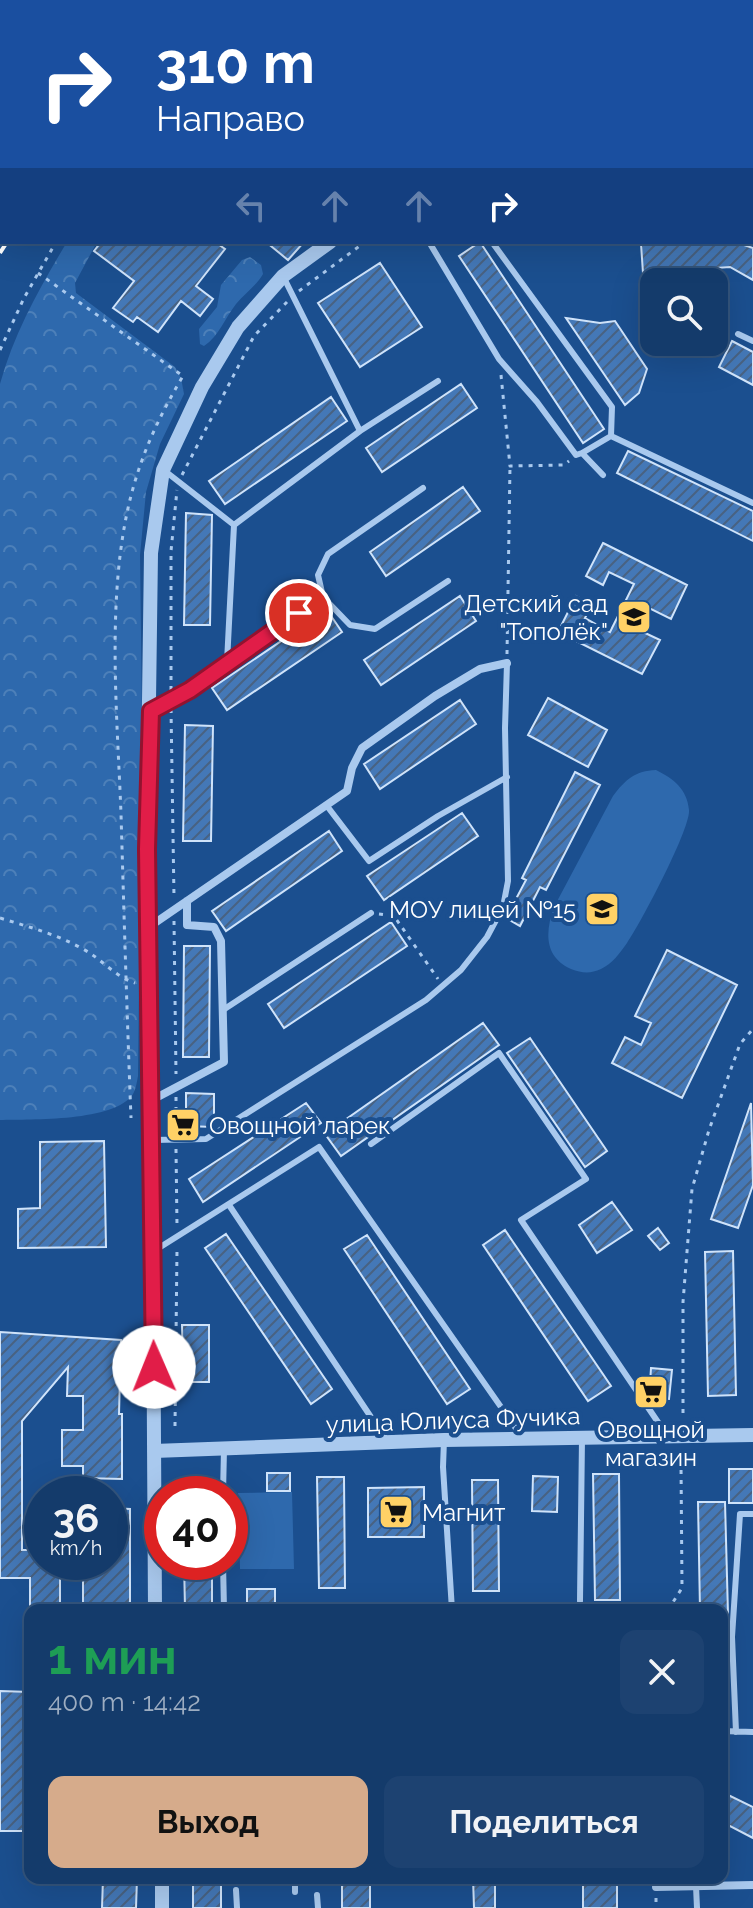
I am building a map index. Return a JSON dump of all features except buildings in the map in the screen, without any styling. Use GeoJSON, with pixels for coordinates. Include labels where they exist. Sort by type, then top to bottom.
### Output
{"type":"FeatureCollection","features":[{"type":"Feature","properties":{"kind":"street"},"geometry":{"type":"LineString","coordinates":[[155,1604],[153,1140],[147,849],[151,553],[163,470],[202,387],[238,327],[283,276],[327,244]]}},
{"type":"Feature","properties":{"kind":"street"},"geometry":{"type":"LineString","coordinates":[[149,927],[347,791],[352,768],[362,748],[435,696],[480,669],[507,663]]}},
{"type":"Feature","properties":{"kind":"street"},"geometry":{"type":"LineString","coordinates":[[152,1100],[224,1062],[221,941],[214,927],[187,925],[187,901]]}},
{"type":"Feature","properties":{"kind":"street","name":"улица Юлиуса Фучика"},"geometry":{"type":"LineString","coordinates":[[154,1451],[444,1440],[753,1435]]}},
{"type":"Feature","properties":{"kind":"street"},"geometry":{"type":"LineString","coordinates":[[162,1884],[162,1908]]}},
{"type":"Feature","properties":{"kind":"street"},"geometry":{"type":"LineString","coordinates":[[656,1887],[753,1885]]}},
{"type":"Feature","properties":{"kind":"lane"},"geometry":{"type":"LineString","coordinates":[[430,244],[499,359],[579,454],[603,475]]}},
{"type":"Feature","properties":{"kind":"lane"},"geometry":{"type":"LineString","coordinates":[[493,244],[612,407],[611,436]]}},
{"type":"Feature","properties":{"kind":"lane"},"geometry":{"type":"LineString","coordinates":[[283,276],[360,431]]}},
{"type":"Feature","properties":{"kind":"lane"},"geometry":{"type":"LineString","coordinates":[[738,334],[753,341]]}},
{"type":"Feature","properties":{"kind":"lane"},"geometry":{"type":"LineString","coordinates":[[234,525],[360,431],[438,381]]}},
{"type":"Feature","properties":{"kind":"lane"},"geometry":{"type":"LineString","coordinates":[[579,454],[611,436]]}},
{"type":"Feature","properties":{"kind":"lane"},"geometry":{"type":"LineString","coordinates":[[611,436],[753,503]]}},
{"type":"Feature","properties":{"kind":"lane"},"geometry":{"type":"LineString","coordinates":[[163,470],[234,525]]}},
{"type":"Feature","properties":{"kind":"lane"},"geometry":{"type":"LineString","coordinates":[[423,488],[328,554],[318,575],[323,597],[350,625],[375,629],[448,581]]}},
{"type":"Feature","properties":{"kind":"lane"},"geometry":{"type":"LineString","coordinates":[[227,662],[234,525]]}},
{"type":"Feature","properties":{"kind":"lane"},"geometry":{"type":"LineString","coordinates":[[151,711],[190,690],[323,597]]}},
{"type":"Feature","properties":{"kind":"lane"},"geometry":{"type":"LineString","coordinates":[[153,1140],[206,1139],[387,1026],[461,970],[487,937],[503,907],[508,881],[507,663]]}},
{"type":"Feature","properties":{"kind":"lane"},"geometry":{"type":"LineString","coordinates":[[327,806],[369,861],[438,816],[507,777]]}},
{"type":"Feature","properties":{"kind":"lane"},"geometry":{"type":"LineString","coordinates":[[223,1010],[371,913]]}},
{"type":"Feature","properties":{"kind":"lane"},"geometry":{"type":"LineString","coordinates":[[371,1144],[499,1053],[586,1179],[521,1220],[668,1437]]}},
{"type":"Feature","properties":{"kind":"lane"},"geometry":{"type":"LineString","coordinates":[[152,1252],[319,1147],[524,1440]]}},
{"type":"Feature","properties":{"kind":"lane"},"geometry":{"type":"LineString","coordinates":[[229,1205],[389,1443]]}},
{"type":"Feature","properties":{"kind":"lane"},"geometry":{"type":"LineString","coordinates":[[580,1601],[582,1438]]}},
{"type":"Feature","properties":{"kind":"lane"},"geometry":{"type":"LineString","coordinates":[[444,1440],[452,1604]]}},
{"type":"Feature","properties":{"kind":"lane"},"geometry":{"type":"LineString","coordinates":[[223,1476],[224,1449]]}},
{"type":"Feature","properties":{"kind":"lane"},"geometry":{"type":"LineString","coordinates":[[736,1732],[732,1637],[740,1514],[753,1514]]}},
{"type":"Feature","properties":{"kind":"lane"},"geometry":{"type":"LineString","coordinates":[[223,1580],[224,1604]]}},
{"type":"Feature","properties":{"kind":"lane"},"geometry":{"type":"LineString","coordinates":[[728,1731],[753,1732]]}},
{"type":"Feature","properties":{"kind":"lane"},"geometry":{"type":"LineString","coordinates":[[295,1884],[295,1892]]}},
{"type":"Feature","properties":{"kind":"lane"},"geometry":{"type":"LineString","coordinates":[[696,1886],[697,1908]]}},
{"type":"Feature","properties":{"kind":"lane"},"geometry":{"type":"LineString","coordinates":[[236,1890],[237,1908]]}},
{"type":"Feature","properties":{"kind":"lane"},"geometry":{"type":"LineString","coordinates":[[317,1895],[318,1908]]}},
{"type":"Feature","properties":{"kind":"path"},"geometry":{"type":"LineString","coordinates":[[0,350],[55,244]]}},
{"type":"Feature","properties":{"kind":"path"},"geometry":{"type":"LineString","coordinates":[[175,1426],[177,1237],[172,520],[179,482],[254,336],[293,296],[362,244]]}},
{"type":"Feature","properties":{"kind":"path"},"geometry":{"type":"LineString","coordinates":[[38,273],[183,376],[160,414],[136,476],[121,548],[117,610],[118,713],[131,1118]]}},
{"type":"Feature","properties":{"kind":"path"},"geometry":{"type":"LineString","coordinates":[[499,359],[510,466],[507,663]]}},
{"type":"Feature","properties":{"kind":"path"},"geometry":{"type":"LineString","coordinates":[[510,466],[564,465],[579,454]]}},
{"type":"Feature","properties":{"kind":"path"},"geometry":{"type":"LineString","coordinates":[[371,913],[394,916],[442,986]]}},
{"type":"Feature","properties":{"kind":"path"},"geometry":{"type":"LineString","coordinates":[[0,918],[45,931],[80,947],[133,983],[149,982]]}},
{"type":"Feature","properties":{"kind":"path"},"geometry":{"type":"LineString","coordinates":[[683,1413],[683,1302],[692,1189],[709,1130],[740,1044],[753,1029]]}},
{"type":"Feature","properties":{"kind":"path"},"geometry":{"type":"LineString","coordinates":[[672,1604],[682,1588],[681,1464]]}},
{"type":"Feature","properties":{"kind":"green space"},"geometry":{"type":"Polygon","coordinates":[[[66,244],[96,244],[75,283],[76,293],[175,367],[184,394],[160,444],[146,492],[140,555],[142,717],[136,1087],[123,1103],[109,1110],[51,1119],[0,1120],[0,384],[20,329],[66,244]]]}},
{"type":"Feature","properties":{"kind":"green space"},"geometry":{"type":"Polygon","coordinates":[[[250,257],[261,265],[263,274],[236,304],[214,337],[204,346],[200,344],[199,329],[217,307],[221,285],[242,260],[250,257]]]}},
{"type":"Feature","properties":{"kind":"green space"},"geometry":{"type":"Polygon","coordinates":[[[656,770],[682,790],[689,810],[674,855],[653,898],[619,954],[597,971],[571,969],[551,951],[548,934],[554,907],[613,796],[632,777],[656,770]]]}},
{"type":"Feature","properties":{"kind":"green space"},"geometry":{"type":"Polygon","coordinates":[[[292,1492],[294,1569],[248,1569],[248,1493],[292,1492]]]}},
{"type":"Feature","properties":{"kind":"railway"},"geometry":{"type":"LineString","coordinates":[[0,253],[6,244]]}},
{"type":"Feature","properties":{"kind":"place","name":"Детский сад \"Тополёк\""},"geometry":{"type":"Point","coordinates":[634,617]}},
{"type":"Feature","properties":{"kind":"place","name":"МОУ лицей №15"},"geometry":{"type":"Point","coordinates":[602,909]}},
{"type":"Feature","properties":{"kind":"place","name":"Овощной ларек"},"geometry":{"type":"Point","coordinates":[183,1125]}},
{"type":"Feature","properties":{"kind":"place","name":"Овощной магазин"},"geometry":{"type":"Point","coordinates":[651,1392]}},
{"type":"Feature","properties":{"kind":"place","name":"Магнит"},"geometry":{"type":"Point","coordinates":[396,1512]}},
{"type":"Feature","properties":{"kind":"route"},"geometry":{"type":"LineString","coordinates":[[154,1367],[147,849],[151,711],[190,690],[299,613]]}}]}
